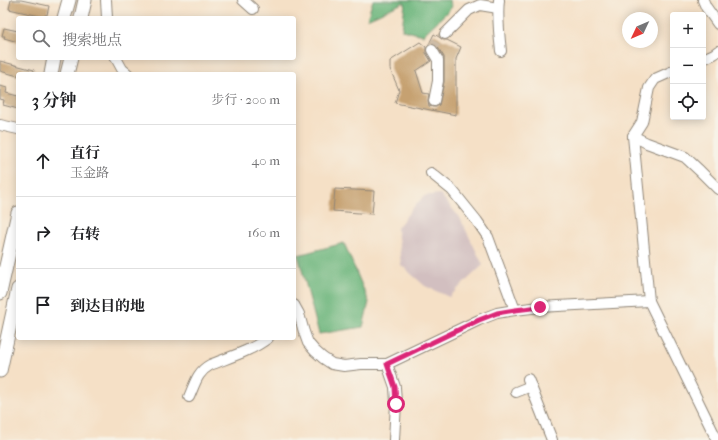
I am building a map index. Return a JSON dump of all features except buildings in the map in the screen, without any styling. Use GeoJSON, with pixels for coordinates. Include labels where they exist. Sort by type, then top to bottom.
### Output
{"type":"FeatureCollection","features":[{"type":"Feature","properties":{"kind":"main road"},"geometry":{"type":"LineString","coordinates":[[65,16],[69,0]]}},
{"type":"Feature","properties":{"kind":"main road"},"geometry":{"type":"LineString","coordinates":[[81,16],[85,0]]}},
{"type":"Feature","properties":{"kind":"main road"},"geometry":{"type":"LineString","coordinates":[[50,72],[54,60]]}},
{"type":"Feature","properties":{"kind":"main road"},"geometry":{"type":"LineString","coordinates":[[68,72],[70,60]]}},
{"type":"Feature","properties":{"kind":"main road"},"geometry":{"type":"LineString","coordinates":[[0,293],[16,222]]}},
{"type":"Feature","properties":{"kind":"main road"},"geometry":{"type":"LineString","coordinates":[[0,371],[16,298]]}},
{"type":"Feature","properties":{"kind":"street"},"geometry":{"type":"LineString","coordinates":[[106,0],[107,16]]}},
{"type":"Feature","properties":{"kind":"street"},"geometry":{"type":"LineString","coordinates":[[243,0],[253,8]]}},
{"type":"Feature","properties":{"kind":"street"},"geometry":{"type":"LineString","coordinates":[[703,0],[718,24]]}},
{"type":"Feature","properties":{"kind":"street"},"geometry":{"type":"LineString","coordinates":[[445,34],[469,10],[480,5],[499,4],[501,51]]}},
{"type":"Feature","properties":{"kind":"street"},"geometry":{"type":"LineString","coordinates":[[432,50],[438,60],[438,81],[434,101]]}},
{"type":"Feature","properties":{"kind":"street"},"geometry":{"type":"LineString","coordinates":[[706,58],[718,51]]}},
{"type":"Feature","properties":{"kind":"street"},"geometry":{"type":"LineString","coordinates":[[117,60],[122,70],[125,72]]}},
{"type":"Feature","properties":{"kind":"street"},"geometry":{"type":"LineString","coordinates":[[670,72],[655,79],[649,88],[642,122],[633,136],[649,301],[717,440]]}},
{"type":"Feature","properties":{"kind":"street"},"geometry":{"type":"LineString","coordinates":[[0,125],[16,129]]}},
{"type":"Feature","properties":{"kind":"street"},"geometry":{"type":"LineString","coordinates":[[633,136],[647,143],[685,157],[718,189]]}},
{"type":"Feature","properties":{"kind":"street"},"geometry":{"type":"LineString","coordinates":[[432,173],[452,190],[488,237],[515,310]]}},
{"type":"Feature","properties":{"kind":"street"},"geometry":{"type":"LineString","coordinates":[[296,313],[308,343],[315,352],[332,364],[344,366],[361,364],[387,364],[479,320],[497,313],[540,307],[649,301]]}},
{"type":"Feature","properties":{"kind":"street"},"geometry":{"type":"LineString","coordinates":[[189,397],[204,368],[251,349],[266,340]]}},
{"type":"Feature","properties":{"kind":"street"},"geometry":{"type":"LineString","coordinates":[[387,364],[395,387],[396,404],[394,440]]}},
{"type":"Feature","properties":{"kind":"street"},"geometry":{"type":"LineString","coordinates":[[516,392],[530,382],[552,440]]}},
{"type":"Feature","properties":{"kind":"shaded area"},"geometry":{"type":"Polygon","coordinates":[[[440,194],[460,218],[483,265],[449,297],[425,286],[401,265],[397,228],[424,196],[440,194]]]}},
{"type":"Feature","properties":{"kind":"green space"},"geometry":{"type":"Polygon","coordinates":[[[373,0],[449,0],[452,7],[423,35],[402,30],[405,2],[367,19],[373,0]]]}},
{"type":"Feature","properties":{"kind":"green space"},"geometry":{"type":"Polygon","coordinates":[[[344,243],[369,302],[363,327],[319,334],[298,255],[344,243]]]}},
{"type":"Feature","properties":{"kind":"tunnel"},"geometry":{"type":"LineString","coordinates":[[432,50],[433,46],[445,34]]}},
{"type":"Feature","properties":{"kind":"route"},"geometry":{"type":"LineString","coordinates":[[396,404],[395,387],[387,364],[479,320],[497,313],[540,307]]}}]}
